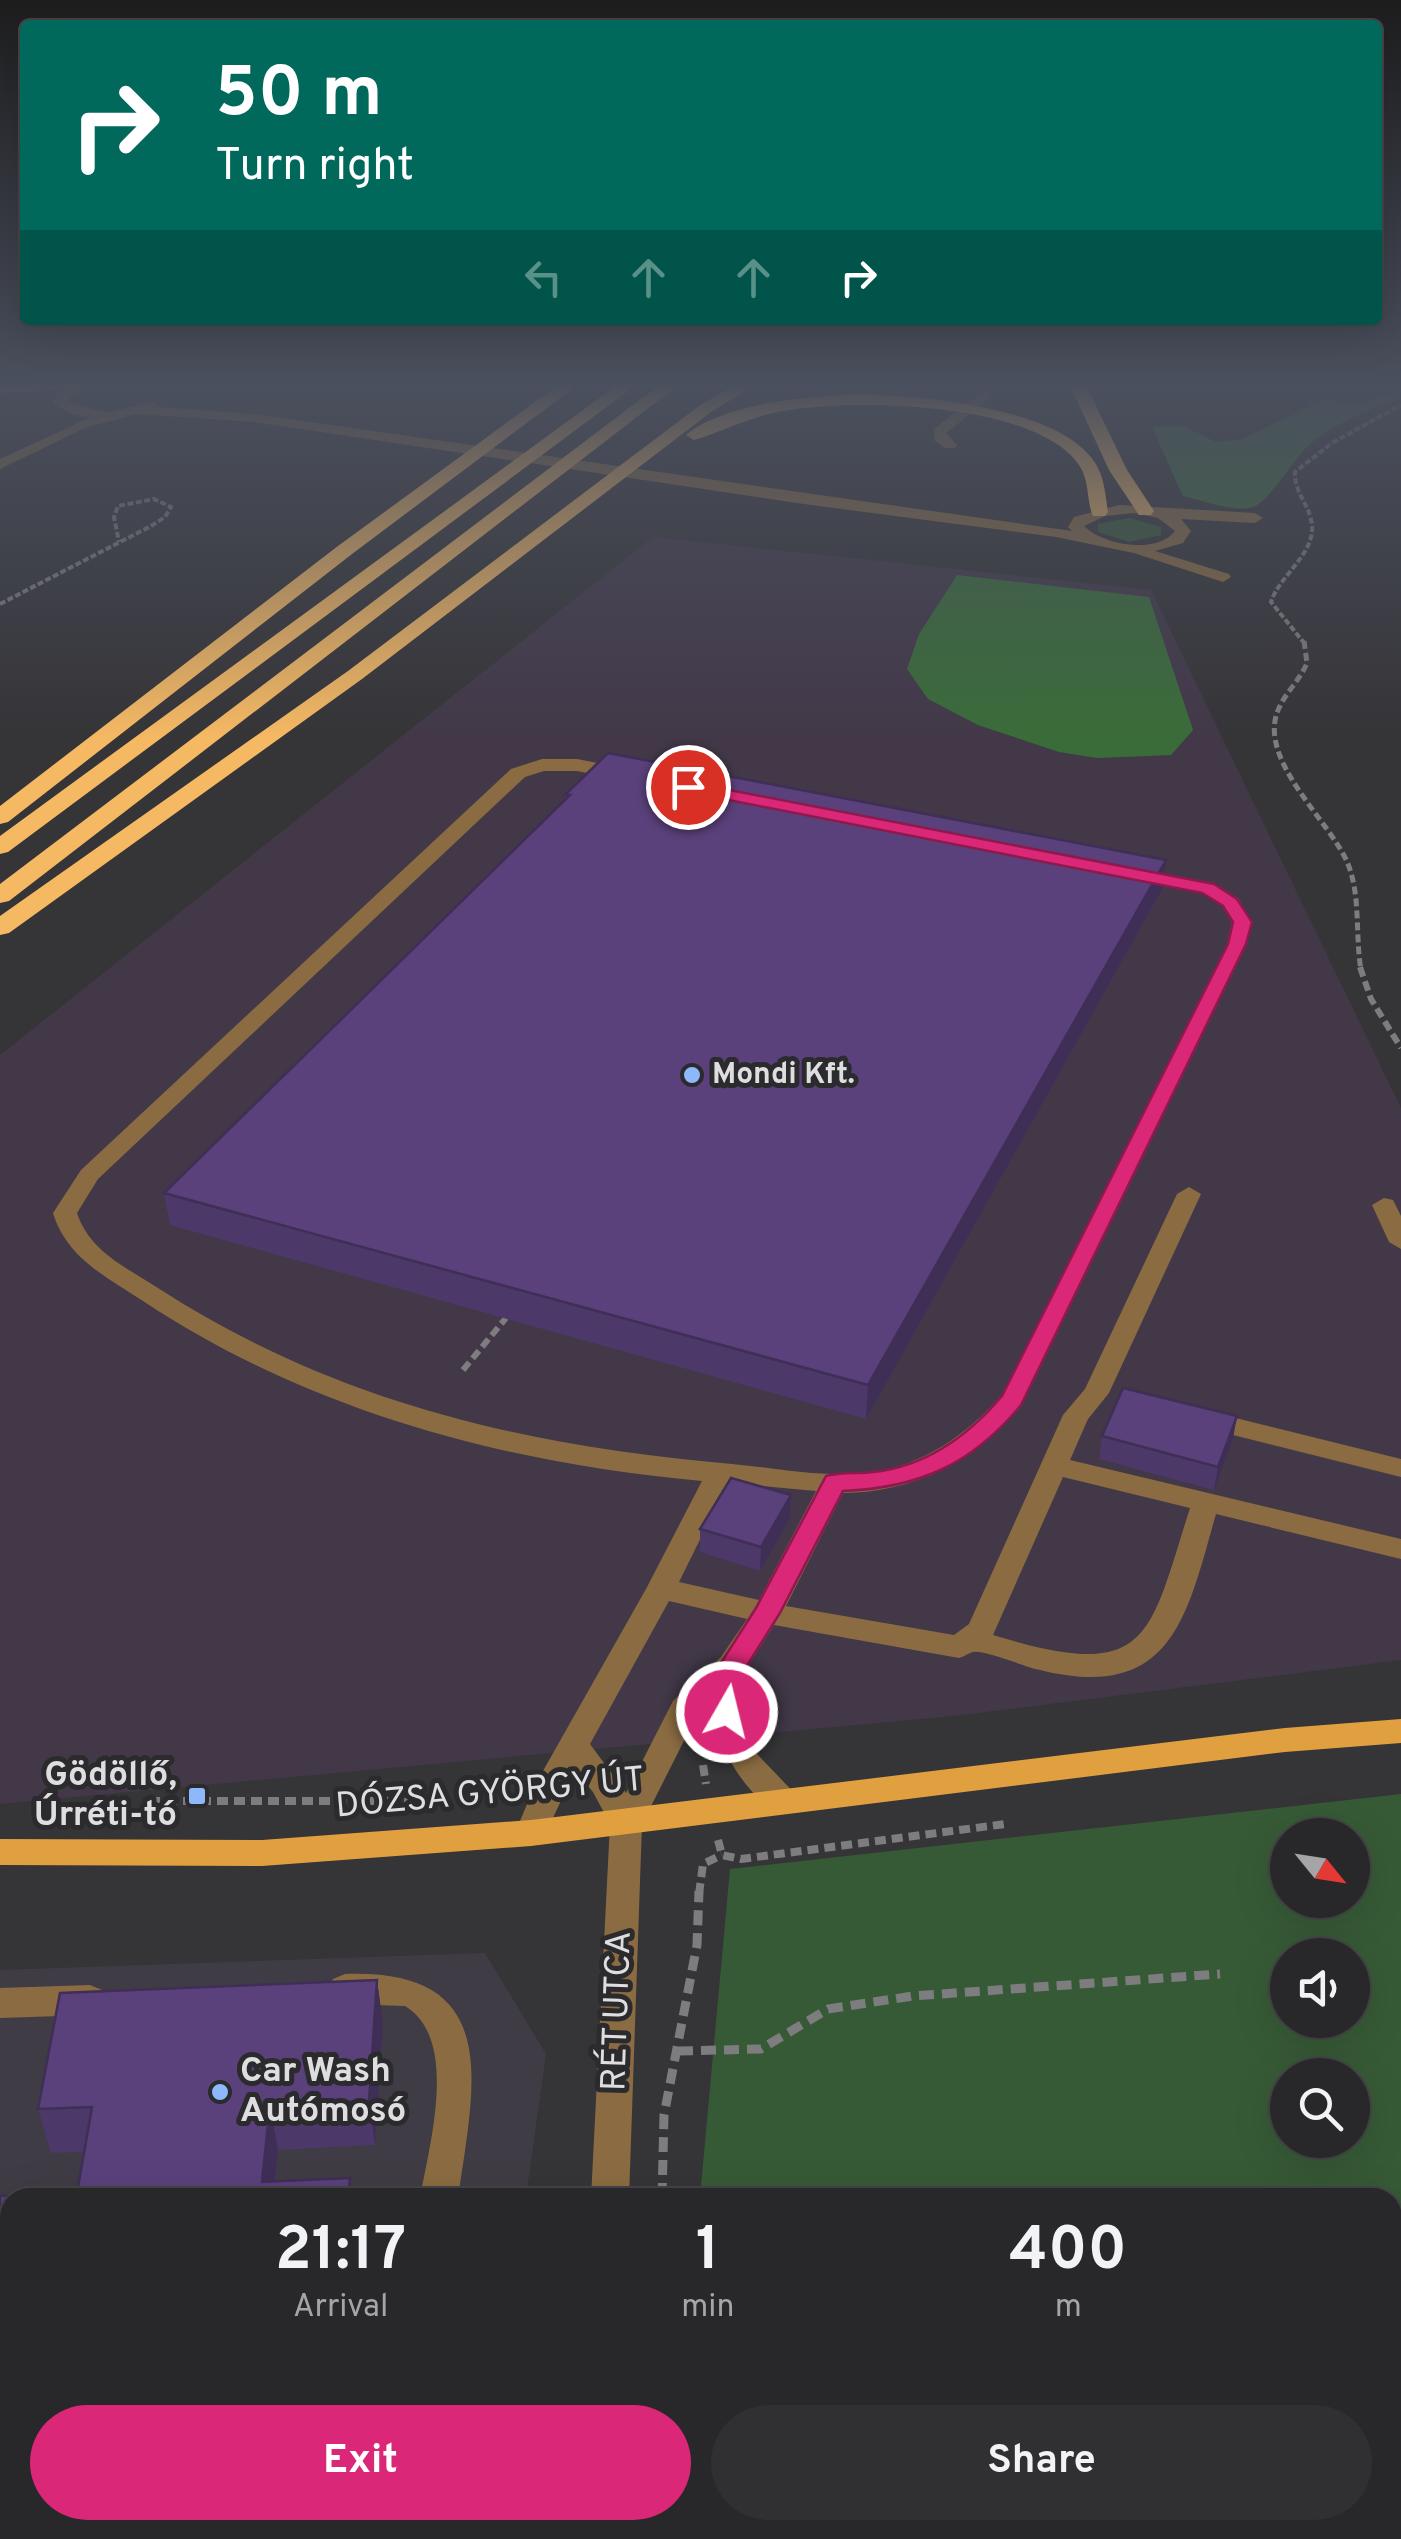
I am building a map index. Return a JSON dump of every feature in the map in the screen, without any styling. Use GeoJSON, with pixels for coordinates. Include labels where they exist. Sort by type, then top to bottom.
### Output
{"type":"FeatureCollection","features":[{"type":"Feature","properties":{"kind":"highway"},"geometry":{"type":"LineString","coordinates":[[0,816],[411,501]]}},
{"type":"Feature","properties":{"kind":"highway"},"geometry":{"type":"LineString","coordinates":[[0,848],[471,501]]}},
{"type":"Feature","properties":{"kind":"highway"},"geometry":{"type":"LineString","coordinates":[[0,896],[519,501]]}},
{"type":"Feature","properties":{"kind":"highway"},"geometry":{"type":"LineString","coordinates":[[0,928],[150,817],[356,675],[587,501]]}},
{"type":"Feature","properties":{"kind":"highway"},"geometry":{"type":"LineString","coordinates":[[1093,501],[1094,513]]}},
{"type":"Feature","properties":{"kind":"highway"},"geometry":{"type":"LineString","coordinates":[[1142,501],[1150,512]]}},
{"type":"Feature","properties":{"kind":"main road","name":"DÓZSA GYÖRGY ÚT"},"geometry":{"type":"LineString","coordinates":[[0,1852],[262,1852],[531,1833],[712,1814],[1285,1740],[1401,1732]]}},
{"type":"Feature","properties":{"kind":"street"},"geometry":{"type":"LineString","coordinates":[[819,501],[1089,540],[1223,578],[1190,554],[1180,538],[1181,526],[1150,512]]}},
{"type":"Feature","properties":{"kind":"street"},"geometry":{"type":"LineString","coordinates":[[910,514],[1045,519],[1150,512],[1255,518],[1157,548],[1126,549]]}},
{"type":"Feature","properties":{"kind":"street"},"geometry":{"type":"LineString","coordinates":[[1089,540],[1076,526],[1094,513]]}},
{"type":"Feature","properties":{"kind":"street"},"geometry":{"type":"LineString","coordinates":[[542,765],[577,765],[1208,888],[1230,902],[1242,922],[1237,944],[1013,1400],[984,1434],[942,1461],[878,1481],[719,1474],[524,1446],[385,1408],[257,1362],[181,1318],[76,1241],[65,1213],[88,1175],[518,773],[542,765]]}},
{"type":"Feature","properties":{"kind":"street"},"geometry":{"type":"LineString","coordinates":[[661,1588],[767,1613],[960,1647],[980,1631],[1076,1416],[1106,1395],[1189,1194]]}},
{"type":"Feature","properties":{"kind":"street"},"geometry":{"type":"LineString","coordinates":[[1384,1205],[1401,1242]]}},
{"type":"Feature","properties":{"kind":"street"},"geometry":{"type":"LineString","coordinates":[[1172,1412],[1401,1468]]}},
{"type":"Feature","properties":{"kind":"street"},"geometry":{"type":"LineString","coordinates":[[1053,1465],[1401,1550]]}},
{"type":"Feature","properties":{"kind":"street"},"geometry":{"type":"LineString","coordinates":[[531,1833],[546,1794],[661,1588],[719,1474]]}},
{"type":"Feature","properties":{"kind":"street"},"geometry":{"type":"LineString","coordinates":[[626,1824],[684,1709],[732,1666],[767,1613],[835,1482]]}},
{"type":"Feature","properties":{"kind":"street"},"geometry":{"type":"LineString","coordinates":[[970,1639],[1051,1663],[1086,1667],[1135,1654],[1166,1624],[1204,1504]]}},
{"type":"Feature","properties":{"kind":"street"},"geometry":{"type":"LineString","coordinates":[[732,1666],[727,1712],[742,1758],[787,1802]]}},
{"type":"Feature","properties":{"kind":"street"},"geometry":{"type":"LineString","coordinates":[[574,1747],[604,1784],[626,1824]]}},
{"type":"Feature","properties":{"kind":"street","name":"RÉT UTCA"},"geometry":{"type":"LineString","coordinates":[[610,2188],[626,1824]]}},
{"type":"Feature","properties":{"kind":"street"},"geometry":{"type":"LineString","coordinates":[[306,1991],[383,1988],[426,2000],[450,2030],[454,2087],[439,2188]]}},
{"type":"Feature","properties":{"kind":"street"},"geometry":{"type":"LineString","coordinates":[[0,2004],[115,1999]]}},
{"type":"Feature","properties":{"kind":"path"},"geometry":{"type":"LineString","coordinates":[[119,542],[114,517],[118,506],[141,501]]}},
{"type":"Feature","properties":{"kind":"path"},"geometry":{"type":"LineString","coordinates":[[0,604],[166,517],[171,508],[159,501]]}},
{"type":"Feature","properties":{"kind":"path"},"geometry":{"type":"LineString","coordinates":[[1301,501],[1313,522],[1311,538],[1300,562],[1271,598],[1275,608],[1300,634],[1309,659],[1304,673],[1278,704],[1273,724],[1275,740],[1284,766],[1347,863],[1358,901],[1358,945],[1365,985],[1401,1048]]}},
{"type":"Feature","properties":{"kind":"path"},"geometry":{"type":"LineString","coordinates":[[463,1370],[506,1318]]}},
{"type":"Feature","properties":{"kind":"path"},"geometry":{"type":"LineString","coordinates":[[650,1775],[742,1758]]}},
{"type":"Feature","properties":{"kind":"path"},"geometry":{"type":"LineString","coordinates":[[703,1765],[722,1855]]}},
{"type":"Feature","properties":{"kind":"path"},"geometry":{"type":"LineString","coordinates":[[149,1801],[393,1801],[448,1806]]}},
{"type":"Feature","properties":{"kind":"path"},"geometry":{"type":"LineString","coordinates":[[662,2188],[664,2115],[697,1945],[703,1864],[722,1855],[752,1858],[1004,1824]]}},
{"type":"Feature","properties":{"kind":"path"},"geometry":{"type":"LineString","coordinates":[[678,2052],[761,2049],[828,2009],[913,1996],[1220,1974]]}},
{"type":"Feature","properties":{"kind":"shaded area"},"geometry":{"type":"Polygon","coordinates":[[[653,537],[1151,590],[1401,1108],[1401,1660],[953,1716],[0,1804],[0,1055],[653,537]]]}},
{"type":"Feature","properties":{"kind":"shaded area"},"geometry":{"type":"Polygon","coordinates":[[[485,1953],[546,2054],[527,2188],[0,2188],[0,1970],[485,1953]]]}},
{"type":"Feature","properties":{"kind":"green space"},"geometry":{"type":"Polygon","coordinates":[[[1205,501],[1262,501],[1253,507],[1205,501]]]}},
{"type":"Feature","properties":{"kind":"green space"},"geometry":{"type":"Polygon","coordinates":[[[1129,518],[1161,527],[1161,535],[1129,542],[1098,532],[1098,524],[1129,518]]]}},
{"type":"Feature","properties":{"kind":"green space"},"geometry":{"type":"Polygon","coordinates":[[[957,575],[1149,597],[1193,730],[1171,755],[1097,758],[1059,752],[978,725],[928,699],[907,669],[919,634],[957,575]]]}},
{"type":"Feature","properties":{"kind":"green space"},"geometry":{"type":"Polygon","coordinates":[[[1401,1794],[1401,2188],[701,2188],[730,1869],[1401,1794]]]}},
{"type":"Feature","properties":{"kind":"building"},"geometry":{"type":"Polygon","coordinates":[[[608,753],[1166,860],[868,1385],[164,1193],[570,795],[565,795],[608,753]]]}},
{"type":"Feature","properties":{"kind":"building"},"geometry":{"type":"Polygon","coordinates":[[[1123,1388],[1237,1416],[1218,1467],[1102,1436],[1123,1388]]]}},
{"type":"Feature","properties":{"kind":"building"},"geometry":{"type":"Polygon","coordinates":[[[731,1478],[791,1495],[761,1547],[700,1529],[731,1478]]]}},
{"type":"Feature","properties":{"kind":"building","name":"Car Wash Autómosó"},"geometry":{"type":"Polygon","coordinates":[[[377,1980],[369,2101],[270,2105],[262,2182],[350,2178],[349,2188],[78,2188],[92,2107],[38,2109],[60,1993],[377,1980]]]}},
{"type":"Feature","properties":{"kind":"place","name":"Mondi Kft."},"geometry":{"type":"Point","coordinates":[692,1075]}},
{"type":"Feature","properties":{"kind":"place","name":"Gödöllő, Úrréti-tó"},"geometry":{"type":"Point","coordinates":[197,1796]}},
{"type":"Feature","properties":{"kind":"place","name":"Car Wash Autómosó"},"geometry":{"type":"Point","coordinates":[220,2092]}},
{"type":"Feature","properties":{"kind":"route"},"geometry":{"type":"LineString","coordinates":[[688,787],[1208,888],[1230,902],[1242,922],[1237,944],[1013,1400],[984,1434],[942,1461],[878,1481],[835,1482],[767,1613],[732,1666],[727,1712]]}}]}
